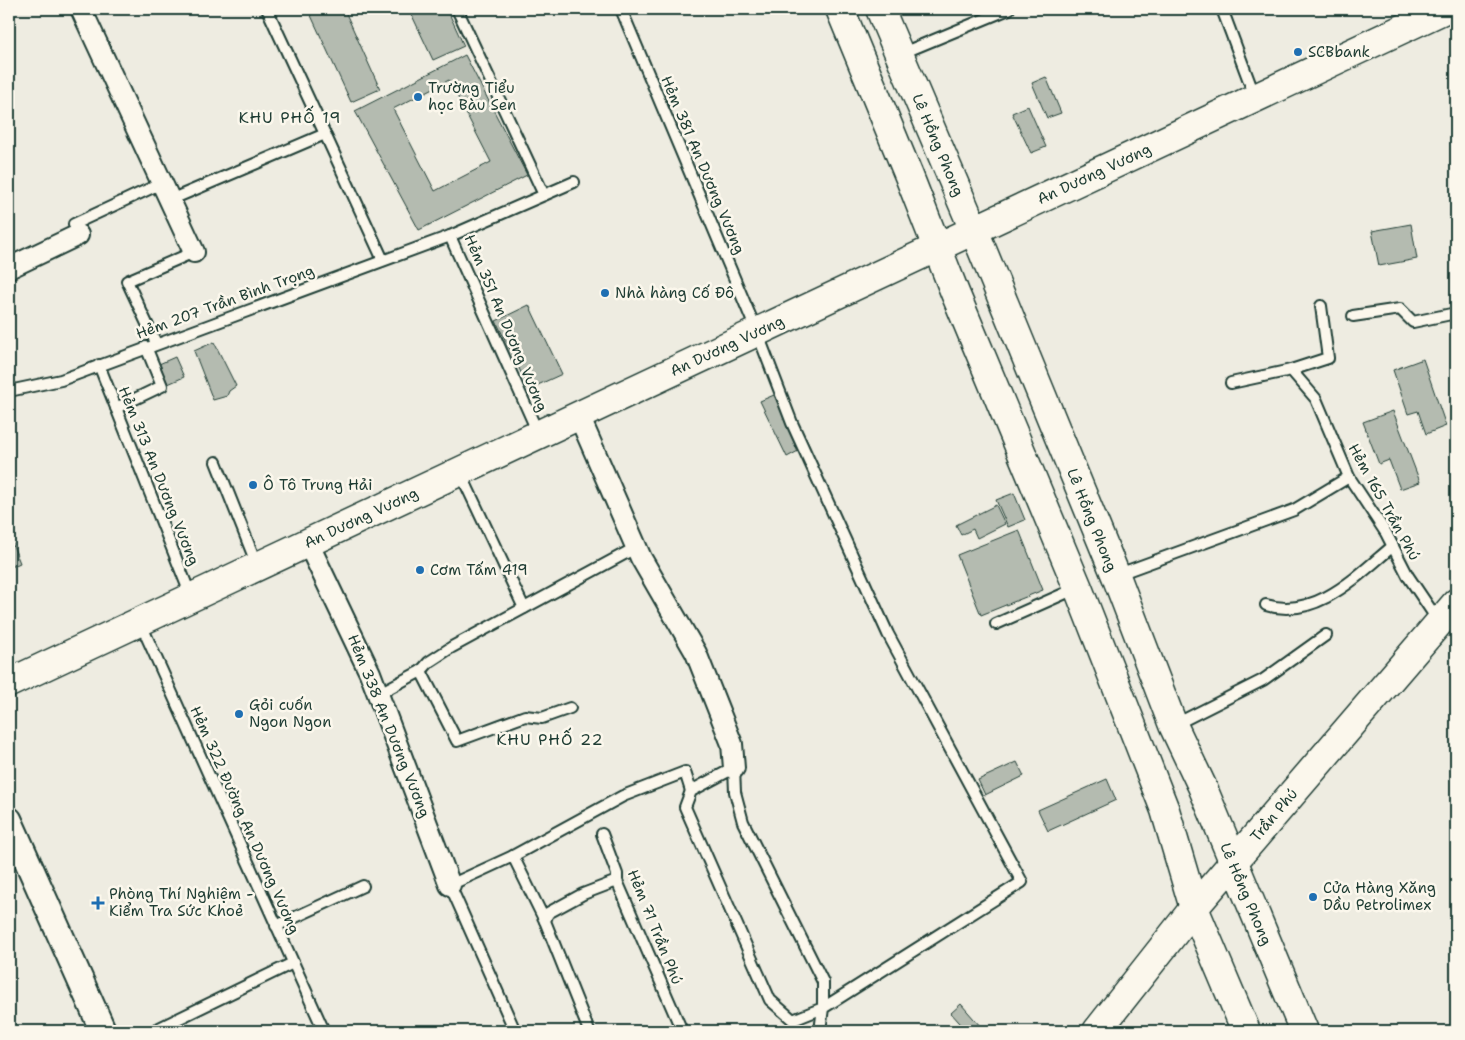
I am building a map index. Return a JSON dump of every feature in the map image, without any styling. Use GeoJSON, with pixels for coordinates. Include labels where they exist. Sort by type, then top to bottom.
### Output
{"type":"FeatureCollection","features":[{"type":"Feature","properties":{"kind":"main road"},"geometry":{"type":"LineString","coordinates":[[840,9],[1078,588],[1165,810],[1194,908],[1246,1031]]}},
{"type":"Feature","properties":{"kind":"main road","name":"Lê Hồng Phong"},"geometry":{"type":"LineString","coordinates":[[880,9],[974,230],[1116,576],[1173,725],[1202,786],[1304,1031]]}},
{"type":"Feature","properties":{"kind":"main road","name":"An Dương Vương"},"geometry":{"type":"LineString","coordinates":[[9,683],[1445,9]]}},
{"type":"Feature","properties":{"kind":"main road","name":"Trần Phú"},"geometry":{"type":"LineString","coordinates":[[1097,1031],[1194,908],[1234,865],[1264,826],[1448,612]]}},
{"type":"Feature","properties":{"kind":"street"},"geometry":{"type":"LineString","coordinates":[[81,9],[194,252]]}},
{"type":"Feature","properties":{"kind":"street"},"geometry":{"type":"LineString","coordinates":[[9,268],[78,235]]}},
{"type":"Feature","properties":{"kind":"street"},"geometry":{"type":"LineString","coordinates":[[579,416],[637,548],[696,653],[732,744],[734,768]]}},
{"type":"Feature","properties":{"kind":"street","name":"Hẻm 338 An Dương Vương"},"geometry":{"type":"LineString","coordinates":[[308,543],[378,694],[450,885]]}},
{"type":"Feature","properties":{"kind":"street"},"geometry":{"type":"LineString","coordinates":[[9,820],[103,1031]]}},
{"type":"Feature","properties":{"kind":"lane"},"geometry":{"type":"LineString","coordinates":[[267,9],[383,260]]}},
{"type":"Feature","properties":{"kind":"lane"},"geometry":{"type":"LineString","coordinates":[[457,9],[544,195]]}},
{"type":"Feature","properties":{"kind":"lane","name":"Hẻm 381 An Dương Vương"},"geometry":{"type":"LineString","coordinates":[[621,9],[757,332],[792,423],[888,634],[1022,882],[823,1008]]}},
{"type":"Feature","properties":{"kind":"lane"},"geometry":{"type":"LineString","coordinates":[[899,54],[1009,9]]}},
{"type":"Feature","properties":{"kind":"lane"},"geometry":{"type":"LineString","coordinates":[[1222,9],[1256,98]]}},
{"type":"Feature","properties":{"kind":"lane"},"geometry":{"type":"LineString","coordinates":[[78,235],[74,224],[325,134]]}},
{"type":"Feature","properties":{"kind":"lane","name":"Hẻm 351 An Dương Vương"},"geometry":{"type":"LineString","coordinates":[[538,434],[450,236],[574,182]]}},
{"type":"Feature","properties":{"kind":"lane","name":"Hẻm 207 Trần Bình Trọng"},"geometry":{"type":"LineString","coordinates":[[9,391],[61,380],[151,345],[450,236]]}},
{"type":"Feature","properties":{"kind":"lane"},"geometry":{"type":"LineString","coordinates":[[116,408],[162,386],[151,345],[126,281],[194,252]]}},
{"type":"Feature","properties":{"kind":"lane"},"geometry":{"type":"LineString","coordinates":[[1231,383],[1292,370],[1328,358],[1321,306]]}},
{"type":"Feature","properties":{"kind":"lane"},"geometry":{"type":"LineString","coordinates":[[1353,316],[1400,309],[1413,322],[1456,313]]}},
{"type":"Feature","properties":{"kind":"lane","name":"Hẻm 313 An Dương Vương"},"geometry":{"type":"LineString","coordinates":[[100,365],[191,597]]}},
{"type":"Feature","properties":{"kind":"lane","name":"Hẻm 165 Trần Phú"},"geometry":{"type":"LineString","coordinates":[[1292,370],[1316,399],[1349,477],[1393,546],[1408,576],[1448,612]]}},
{"type":"Feature","properties":{"kind":"lane"},"geometry":{"type":"LineString","coordinates":[[216,462],[258,566]]}},
{"type":"Feature","properties":{"kind":"lane"},"geometry":{"type":"LineString","coordinates":[[460,472],[524,608]]}},
{"type":"Feature","properties":{"kind":"lane"},"geometry":{"type":"LineString","coordinates":[[1116,576],[1294,510],[1349,477]]}},
{"type":"Feature","properties":{"kind":"lane"},"geometry":{"type":"LineString","coordinates":[[1266,605],[1282,610],[1316,604],[1356,578],[1393,546]]}},
{"type":"Feature","properties":{"kind":"lane"},"geometry":{"type":"LineString","coordinates":[[378,694],[421,671],[429,662],[452,647],[637,548]]}},
{"type":"Feature","properties":{"kind":"lane"},"geometry":{"type":"LineString","coordinates":[[996,624],[1078,588]]}},
{"type":"Feature","properties":{"kind":"lane","name":"Hẻm 322 Đường An Dương Vương"},"geometry":{"type":"LineString","coordinates":[[140,622],[324,1031]]}},
{"type":"Feature","properties":{"kind":"lane"},"geometry":{"type":"LineString","coordinates":[[1173,725],[1263,680],[1326,635]]}},
{"type":"Feature","properties":{"kind":"lane"},"geometry":{"type":"LineString","coordinates":[[421,671],[457,741],[525,716],[542,718],[570,708]]}},
{"type":"Feature","properties":{"kind":"lane"},"geometry":{"type":"LineString","coordinates":[[820,1031],[823,1008],[823,982],[743,822],[735,792],[734,768],[692,790],[685,807],[770,1000],[793,1020],[823,1008]]}},
{"type":"Feature","properties":{"kind":"lane"},"geometry":{"type":"LineString","coordinates":[[515,1031],[450,885],[514,856],[623,796],[685,772],[692,790]]}},
{"type":"Feature","properties":{"kind":"lane","name":"Hẻm 71 Trần Phú"},"geometry":{"type":"LineString","coordinates":[[602,834],[617,874],[617,881],[682,1031]]}},
{"type":"Feature","properties":{"kind":"lane"},"geometry":{"type":"LineString","coordinates":[[514,856],[545,921],[589,1031]]}},
{"type":"Feature","properties":{"kind":"lane"},"geometry":{"type":"LineString","coordinates":[[545,921],[548,913],[583,894],[617,881]]}},
{"type":"Feature","properties":{"kind":"lane"},"geometry":{"type":"LineString","coordinates":[[276,926],[363,886]]}},
{"type":"Feature","properties":{"kind":"lane"},"geometry":{"type":"LineString","coordinates":[[153,1031],[293,963]]}},
{"type":"Feature","properties":{"kind":"building"},"geometry":{"type":"Polygon","coordinates":[[[308,9],[344,9],[380,89],[351,102],[308,9]]]}},
{"type":"Feature","properties":{"kind":"building"},"geometry":{"type":"Polygon","coordinates":[[[409,9],[447,9],[464,46],[433,60],[409,9]]]}},
{"type":"Feature","properties":{"kind":"building"},"geometry":{"type":"Polygon","coordinates":[[[465,55],[527,175],[419,230],[355,111],[465,55]],[[449,80],[393,109],[435,191],[491,162],[449,80]]]}},
{"type":"Feature","properties":{"kind":"building"},"geometry":{"type":"Polygon","coordinates":[[[1046,77],[1061,113],[1047,118],[1032,83],[1046,77]]]}},
{"type":"Feature","properties":{"kind":"building"},"geometry":{"type":"Polygon","coordinates":[[[1028,106],[1046,147],[1031,153],[1012,113],[1028,106]]]}},
{"type":"Feature","properties":{"kind":"building"},"geometry":{"type":"Polygon","coordinates":[[[1411,224],[1417,259],[1379,266],[1372,231],[1411,224]]]}},
{"type":"Feature","properties":{"kind":"building"},"geometry":{"type":"Polygon","coordinates":[[[529,305],[562,374],[529,389],[496,321],[529,305]]]}},
{"type":"Feature","properties":{"kind":"building"},"geometry":{"type":"Polygon","coordinates":[[[214,342],[236,386],[229,391],[227,396],[213,400],[194,351],[214,342]]]}},
{"type":"Feature","properties":{"kind":"building"},"geometry":{"type":"Polygon","coordinates":[[[175,357],[184,377],[168,384],[159,364],[175,357]]]}},
{"type":"Feature","properties":{"kind":"building"},"geometry":{"type":"Polygon","coordinates":[[[1423,359],[1446,426],[1426,434],[1418,411],[1408,414],[1393,370],[1423,359]]]}},
{"type":"Feature","properties":{"kind":"building"},"geometry":{"type":"Polygon","coordinates":[[[774,395],[800,450],[787,457],[760,401],[774,395]]]}},
{"type":"Feature","properties":{"kind":"building"},"geometry":{"type":"Polygon","coordinates":[[[1393,411],[1420,482],[1400,489],[1389,460],[1379,464],[1363,422],[1393,411]]]}},
{"type":"Feature","properties":{"kind":"building"},"geometry":{"type":"Polygon","coordinates":[[[1014,493],[1025,520],[1008,527],[996,500],[1014,493]]]}},
{"type":"Feature","properties":{"kind":"building"},"geometry":{"type":"Polygon","coordinates":[[[996,505],[1005,524],[977,538],[973,529],[961,535],[956,525],[996,505]]]}},
{"type":"Feature","properties":{"kind":"building"},"geometry":{"type":"Polygon","coordinates":[[[1019,530],[1043,590],[981,615],[957,555],[1019,530]]]}},
{"type":"Feature","properties":{"kind":"building"},"geometry":{"type":"Polygon","coordinates":[[[9,535],[20,563],[9,568],[9,535]]]}},
{"type":"Feature","properties":{"kind":"building"},"geometry":{"type":"Polygon","coordinates":[[[1017,762],[1024,776],[985,795],[978,780],[1017,762]]]}},
{"type":"Feature","properties":{"kind":"building"},"geometry":{"type":"Polygon","coordinates":[[[1107,779],[1116,800],[1048,831],[1038,810],[1107,779]]]}},
{"type":"Feature","properties":{"kind":"building"},"geometry":{"type":"Polygon","coordinates":[[[961,1004],[981,1027],[975,1031],[967,1031],[951,1013],[961,1004]]]}},
{"type":"Feature","properties":{"kind":"place","name":"SCBbank"},"geometry":{"type":"Point","coordinates":[1298,52]}},
{"type":"Feature","properties":{"kind":"place","name":"Trường Tiểu học Bàu Sen"},"geometry":{"type":"Point","coordinates":[418,97]}},
{"type":"Feature","properties":{"kind":"place","name":"Nhà hàng Cố Đô"},"geometry":{"type":"Point","coordinates":[605,293]}},
{"type":"Feature","properties":{"kind":"place","name":"Ô Tô Trung Hải"},"geometry":{"type":"Point","coordinates":[253,485]}},
{"type":"Feature","properties":{"kind":"place","name":"Cơm Tấm 419"},"geometry":{"type":"Point","coordinates":[420,570]}},
{"type":"Feature","properties":{"kind":"place","name":"Gỏi cuốn Ngon Ngon"},"geometry":{"type":"Point","coordinates":[239,714]}},
{"type":"Feature","properties":{"kind":"place","name":"Cửa Hàng Xăng Dầu Petrolimex"},"geometry":{"type":"Point","coordinates":[1313,897]}},
{"type":"Feature","properties":{"kind":"place","name":"Phòng Thí Nghiệm - Kiểm Tra Sức Khoẻ"},"geometry":{"type":"Point","coordinates":[98,903]}},
{"type":"Feature","properties":{"kind":"district","name":"KHU PHỐ 19"},"geometry":{"type":"Point","coordinates":[290,117]}},
{"type":"Feature","properties":{"kind":"district","name":"KHU PHỐ 22"},"geometry":{"type":"Point","coordinates":[550,739]}}]}
